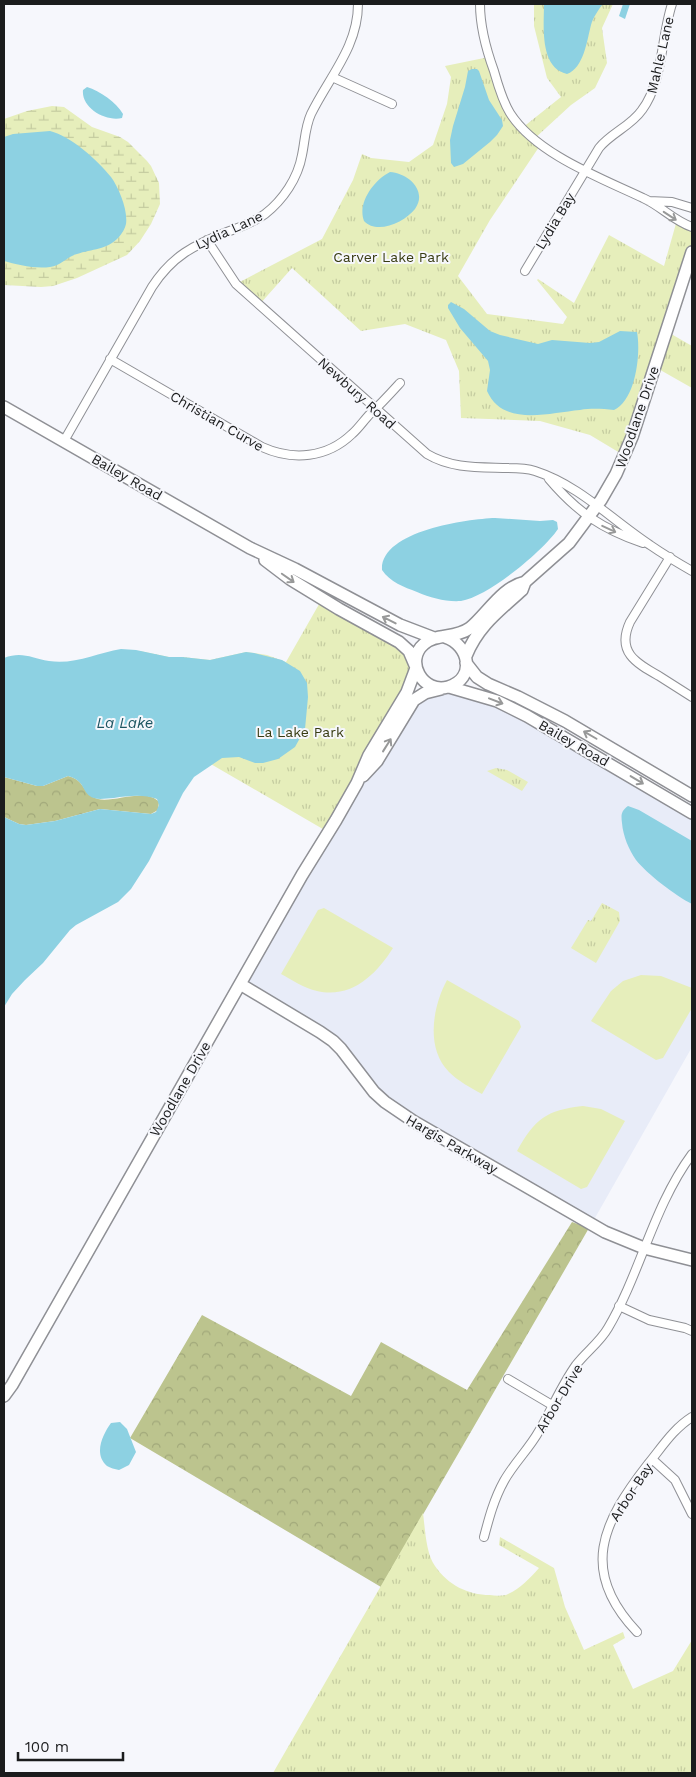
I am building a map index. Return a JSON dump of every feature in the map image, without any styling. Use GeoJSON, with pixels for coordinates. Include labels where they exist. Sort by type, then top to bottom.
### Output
{"type":"FeatureCollection","features":[{"type":"Feature","properties":{"kind":"street","name":"Lydia Lane"},"geometry":{"type":"LineString","coordinates":[[64,441],[164,269],[181,254],[208,240],[254,222],[273,208],[292,183],[300,163],[310,117],[354,34],[358,17],[358,4]]}},
{"type":"Feature","properties":{"kind":"street"},"geometry":{"type":"LineString","coordinates":[[480,4],[487,51],[503,98],[512,115],[529,135],[585,171],[649,201],[669,216],[692,228]]}},
{"type":"Feature","properties":{"kind":"street","name":"Mahle Lane"},"geometry":{"type":"LineString","coordinates":[[585,171],[602,144],[632,122],[648,101],[655,83],[672,4]]}},
{"type":"Feature","properties":{"kind":"street"},"geometry":{"type":"LineString","coordinates":[[332,77],[392,104]]}},
{"type":"Feature","properties":{"kind":"street","name":"Lydia Bay"},"geometry":{"type":"LineString","coordinates":[[525,272],[585,171]]}},
{"type":"Feature","properties":{"kind":"street"},"geometry":{"type":"LineString","coordinates":[[649,201],[674,202],[692,208]]}},
{"type":"Feature","properties":{"kind":"street","name":"Newbury Road"},"geometry":{"type":"LineString","coordinates":[[208,240],[236,284],[418,448],[436,460],[459,466],[527,469],[546,476],[569,486],[649,545]]}},
{"type":"Feature","properties":{"kind":"street","name":"Woodlane Drive"},"geometry":{"type":"LineString","coordinates":[[440,637],[460,633],[470,628],[506,593],[518,584],[525,582],[565,547],[597,505],[616,474],[632,437],[692,252]]}},
{"type":"Feature","properties":{"kind":"street","name":"Christian Curve"},"geometry":{"type":"LineString","coordinates":[[110,359],[262,447],[290,456],[315,454],[332,448],[351,435],[400,383]]}},
{"type":"Feature","properties":{"kind":"street","name":"Bailey Road"},"geometry":{"type":"LineString","coordinates":[[4,407],[250,548],[295,569],[395,623],[440,637]]}},
{"type":"Feature","properties":{"kind":"street","name":"Newbury Road"},"geometry":{"type":"LineString","coordinates":[[546,476],[563,495],[588,517],[607,528],[649,545],[692,570]]}},
{"type":"Feature","properties":{"kind":"street","name":"Bailey Road"},"geometry":{"type":"LineString","coordinates":[[250,548],[290,579],[354,618],[399,642],[408,651],[416,667]]}},
{"type":"Feature","properties":{"kind":"street"},"geometry":{"type":"LineString","coordinates":[[670,557],[629,624],[626,634],[626,646],[629,654],[636,662],[692,697]]}},
{"type":"Feature","properties":{"kind":"street","name":"Woodlane Drive"},"geometry":{"type":"LineString","coordinates":[[466,659],[471,644],[484,624],[522,590],[525,582]]}},
{"type":"Feature","properties":{"kind":"street"},"geometry":{"type":"LineString","coordinates":[[440,637],[458,644],[466,659],[463,675],[460,680],[447,687],[439,688],[427,684],[418,674],[416,667],[418,650],[425,642],[440,637]]}},
{"type":"Feature","properties":{"kind":"street","name":"Bailey Road"},"geometry":{"type":"LineString","coordinates":[[466,659],[477,677],[488,684],[518,696],[565,721],[692,796]]}},
{"type":"Feature","properties":{"kind":"street","name":"Woodlane Drive"},"geometry":{"type":"LineString","coordinates":[[4,1396],[357,782],[369,755],[407,692],[416,667]]}},
{"type":"Feature","properties":{"kind":"street","name":"Woodlane Drive"},"geometry":{"type":"LineString","coordinates":[[357,782],[377,761],[414,700],[425,693],[447,687]]}},
{"type":"Feature","properties":{"kind":"street","name":"Bailey Road"},"geometry":{"type":"LineString","coordinates":[[447,687],[497,701],[527,716],[692,813]]}},
{"type":"Feature","properties":{"kind":"street","name":"Hargis Parkway"},"geometry":{"type":"LineString","coordinates":[[240,984],[320,1032],[333,1042],[341,1049],[374,1092],[397,1111],[592,1225],[644,1248],[692,1260]]}},
{"type":"Feature","properties":{"kind":"street","name":"Arbor Drive"},"geometry":{"type":"LineString","coordinates":[[484,1538],[492,1507],[504,1481],[535,1438],[552,1405],[577,1364],[599,1342],[619,1306],[660,1209],[692,1154]]}},
{"type":"Feature","properties":{"kind":"street"},"geometry":{"type":"LineString","coordinates":[[619,1306],[649,1320],[692,1331]]}},
{"type":"Feature","properties":{"kind":"street"},"geometry":{"type":"LineString","coordinates":[[508,1379],[552,1405]]}},
{"type":"Feature","properties":{"kind":"street","name":"Arbor Bay"},"geometry":{"type":"LineString","coordinates":[[637,1632],[618,1610],[608,1591],[603,1567],[607,1531],[612,1518],[668,1438],[692,1417]]}},
{"type":"Feature","properties":{"kind":"street"},"geometry":{"type":"LineString","coordinates":[[652,1460],[675,1480],[692,1514]]}},
{"type":"Feature","properties":{"kind":"shaded area"},"geometry":{"type":"Polygon","coordinates":[[[432,691],[482,696],[692,813],[692,1047],[591,1225],[397,1111],[341,1049],[240,984],[302,875],[411,705],[432,691]]]}},
{"type":"Feature","properties":{"kind":"green space","name":"Carver Lake Park"},"geometry":{"type":"Polygon","coordinates":[[[534,4],[613,4],[602,28],[607,63],[595,88],[571,105],[534,139],[541,144],[490,220],[458,276],[487,314],[563,324],[567,317],[538,279],[574,303],[609,235],[664,266],[677,220],[692,227],[692,252],[666,331],[692,346],[692,388],[655,367],[625,456],[590,435],[540,421],[461,418],[459,371],[446,340],[405,324],[361,331],[292,268],[259,305],[236,284],[322,239],[353,180],[362,154],[371,158],[409,162],[433,145],[447,104],[451,77],[445,66],[489,57],[501,94],[522,128],[561,97],[547,78],[534,26],[534,4]]]}},
{"type":"Feature","properties":{"kind":"green space"},"geometry":{"type":"Polygon","coordinates":[[[52,106],[64,107],[92,127],[120,137],[128,142],[151,166],[159,183],[160,204],[151,224],[140,241],[127,255],[77,278],[53,286],[4,285],[4,119],[27,111],[52,106]]]}},
{"type":"Feature","properties":{"kind":"green space","name":"La Lake Park"},"geometry":{"type":"Polygon","coordinates":[[[322,599],[394,638],[415,665],[328,832],[109,705],[140,651],[169,657],[210,660],[246,652],[267,655],[286,662],[322,599]]]}},
{"type":"Feature","properties":{"kind":"green space"},"geometry":{"type":"Polygon","coordinates":[[[496,768],[507,770],[528,782],[522,791],[487,771],[496,768]]]}},
{"type":"Feature","properties":{"kind":"green space"},"geometry":{"type":"Polygon","coordinates":[[[68,776],[78,781],[89,794],[98,799],[146,796],[159,802],[158,810],[151,814],[100,809],[55,821],[26,825],[4,817],[4,777],[43,786],[68,776]]]}},
{"type":"Feature","properties":{"kind":"green space"},"geometry":{"type":"Polygon","coordinates":[[[602,903],[619,912],[620,921],[596,963],[571,948],[588,920],[591,921],[602,903]]]}},
{"type":"Feature","properties":{"kind":"green space"},"geometry":{"type":"Polygon","coordinates":[[[324,908],[393,948],[379,967],[361,983],[352,988],[329,993],[312,990],[281,974],[318,910],[324,908]]]}},
{"type":"Feature","properties":{"kind":"green space"},"geometry":{"type":"Polygon","coordinates":[[[641,975],[661,976],[692,988],[692,1008],[663,1058],[656,1060],[591,1021],[611,991],[623,981],[641,975]]]}},
{"type":"Feature","properties":{"kind":"green space"},"geometry":{"type":"Polygon","coordinates":[[[447,980],[519,1021],[521,1027],[482,1094],[449,1072],[441,1062],[437,1051],[434,1039],[435,1014],[447,980]]]}},
{"type":"Feature","properties":{"kind":"green space"},"geometry":{"type":"Polygon","coordinates":[[[583,1106],[601,1109],[625,1121],[587,1187],[581,1189],[517,1151],[530,1131],[543,1118],[560,1110],[583,1106]]]}},
{"type":"Feature","properties":{"kind":"green space"},"geometry":{"type":"Polygon","coordinates":[[[572,1222],[589,1228],[381,1587],[130,1438],[202,1315],[351,1396],[381,1342],[467,1390],[572,1222]]]}},
{"type":"Feature","properties":{"kind":"green space"},"geometry":{"type":"Polygon","coordinates":[[[423,1513],[426,1541],[432,1561],[446,1579],[466,1591],[482,1595],[506,1595],[520,1587],[539,1568],[499,1545],[500,1537],[554,1568],[565,1607],[584,1650],[623,1632],[625,1638],[613,1645],[633,1689],[673,1671],[692,1640],[692,1773],[273,1773],[423,1513]]]}},
{"type":"Feature","properties":{"kind":"water"},"geometry":{"type":"Polygon","coordinates":[[[544,4],[603,4],[592,22],[581,60],[573,71],[567,74],[558,70],[547,55],[544,34],[544,4]]]}},
{"type":"Feature","properties":{"kind":"water"},"geometry":{"type":"Polygon","coordinates":[[[623,4],[630,4],[625,19],[619,16],[623,4]]]}},
{"type":"Feature","properties":{"kind":"water"},"geometry":{"type":"Polygon","coordinates":[[[472,69],[479,71],[489,100],[502,120],[503,126],[490,142],[463,164],[454,167],[451,163],[450,140],[468,71],[472,69]]]}},
{"type":"Feature","properties":{"kind":"water"},"geometry":{"type":"Polygon","coordinates":[[[87,87],[112,101],[123,114],[122,118],[116,119],[102,116],[90,108],[83,97],[83,90],[87,87]]]}},
{"type":"Feature","properties":{"kind":"water"},"geometry":{"type":"Polygon","coordinates":[[[50,131],[75,143],[99,163],[111,177],[120,193],[124,206],[126,226],[119,237],[109,244],[74,255],[60,264],[51,267],[30,267],[4,261],[4,137],[13,134],[50,131]]]}},
{"type":"Feature","properties":{"kind":"water"},"geometry":{"type":"Polygon","coordinates":[[[390,172],[409,179],[414,184],[418,190],[418,202],[415,209],[405,218],[391,225],[376,227],[364,221],[363,207],[368,193],[373,186],[390,172]]]}},
{"type":"Feature","properties":{"kind":"water"},"geometry":{"type":"Polygon","coordinates":[[[451,302],[464,309],[490,331],[538,344],[552,340],[599,342],[620,331],[637,332],[637,363],[632,386],[627,397],[614,410],[589,409],[527,415],[515,414],[504,410],[494,402],[487,391],[490,370],[488,361],[460,328],[448,308],[451,302]]]}},
{"type":"Feature","properties":{"kind":"water"},"geometry":{"type":"Polygon","coordinates":[[[495,518],[553,520],[557,522],[558,529],[540,549],[514,572],[485,591],[461,601],[444,600],[422,594],[398,584],[382,570],[385,557],[395,546],[409,537],[446,525],[495,518]]]}},
{"type":"Feature","properties":{"kind":"water","name":"La Lake"},"geometry":{"type":"Polygon","coordinates":[[[121,649],[169,657],[210,660],[246,652],[282,660],[300,671],[307,683],[308,697],[305,729],[295,747],[278,759],[255,763],[239,757],[222,758],[194,777],[183,793],[149,861],[131,889],[118,902],[70,930],[43,963],[12,994],[4,1007],[4,817],[26,825],[55,821],[100,809],[151,814],[156,812],[159,805],[157,799],[146,796],[94,798],[87,794],[78,781],[68,776],[43,786],[4,777],[4,658],[21,655],[58,662],[85,658],[121,649]]]}},
{"type":"Feature","properties":{"kind":"water"},"geometry":{"type":"Polygon","coordinates":[[[628,806],[639,810],[692,841],[692,904],[654,878],[633,856],[625,838],[622,820],[623,811],[628,806]]]}},
{"type":"Feature","properties":{"kind":"water"},"geometry":{"type":"Polygon","coordinates":[[[120,1422],[127,1429],[136,1452],[129,1465],[119,1470],[107,1466],[103,1461],[100,1450],[105,1433],[111,1423],[120,1422]]]}}]}
